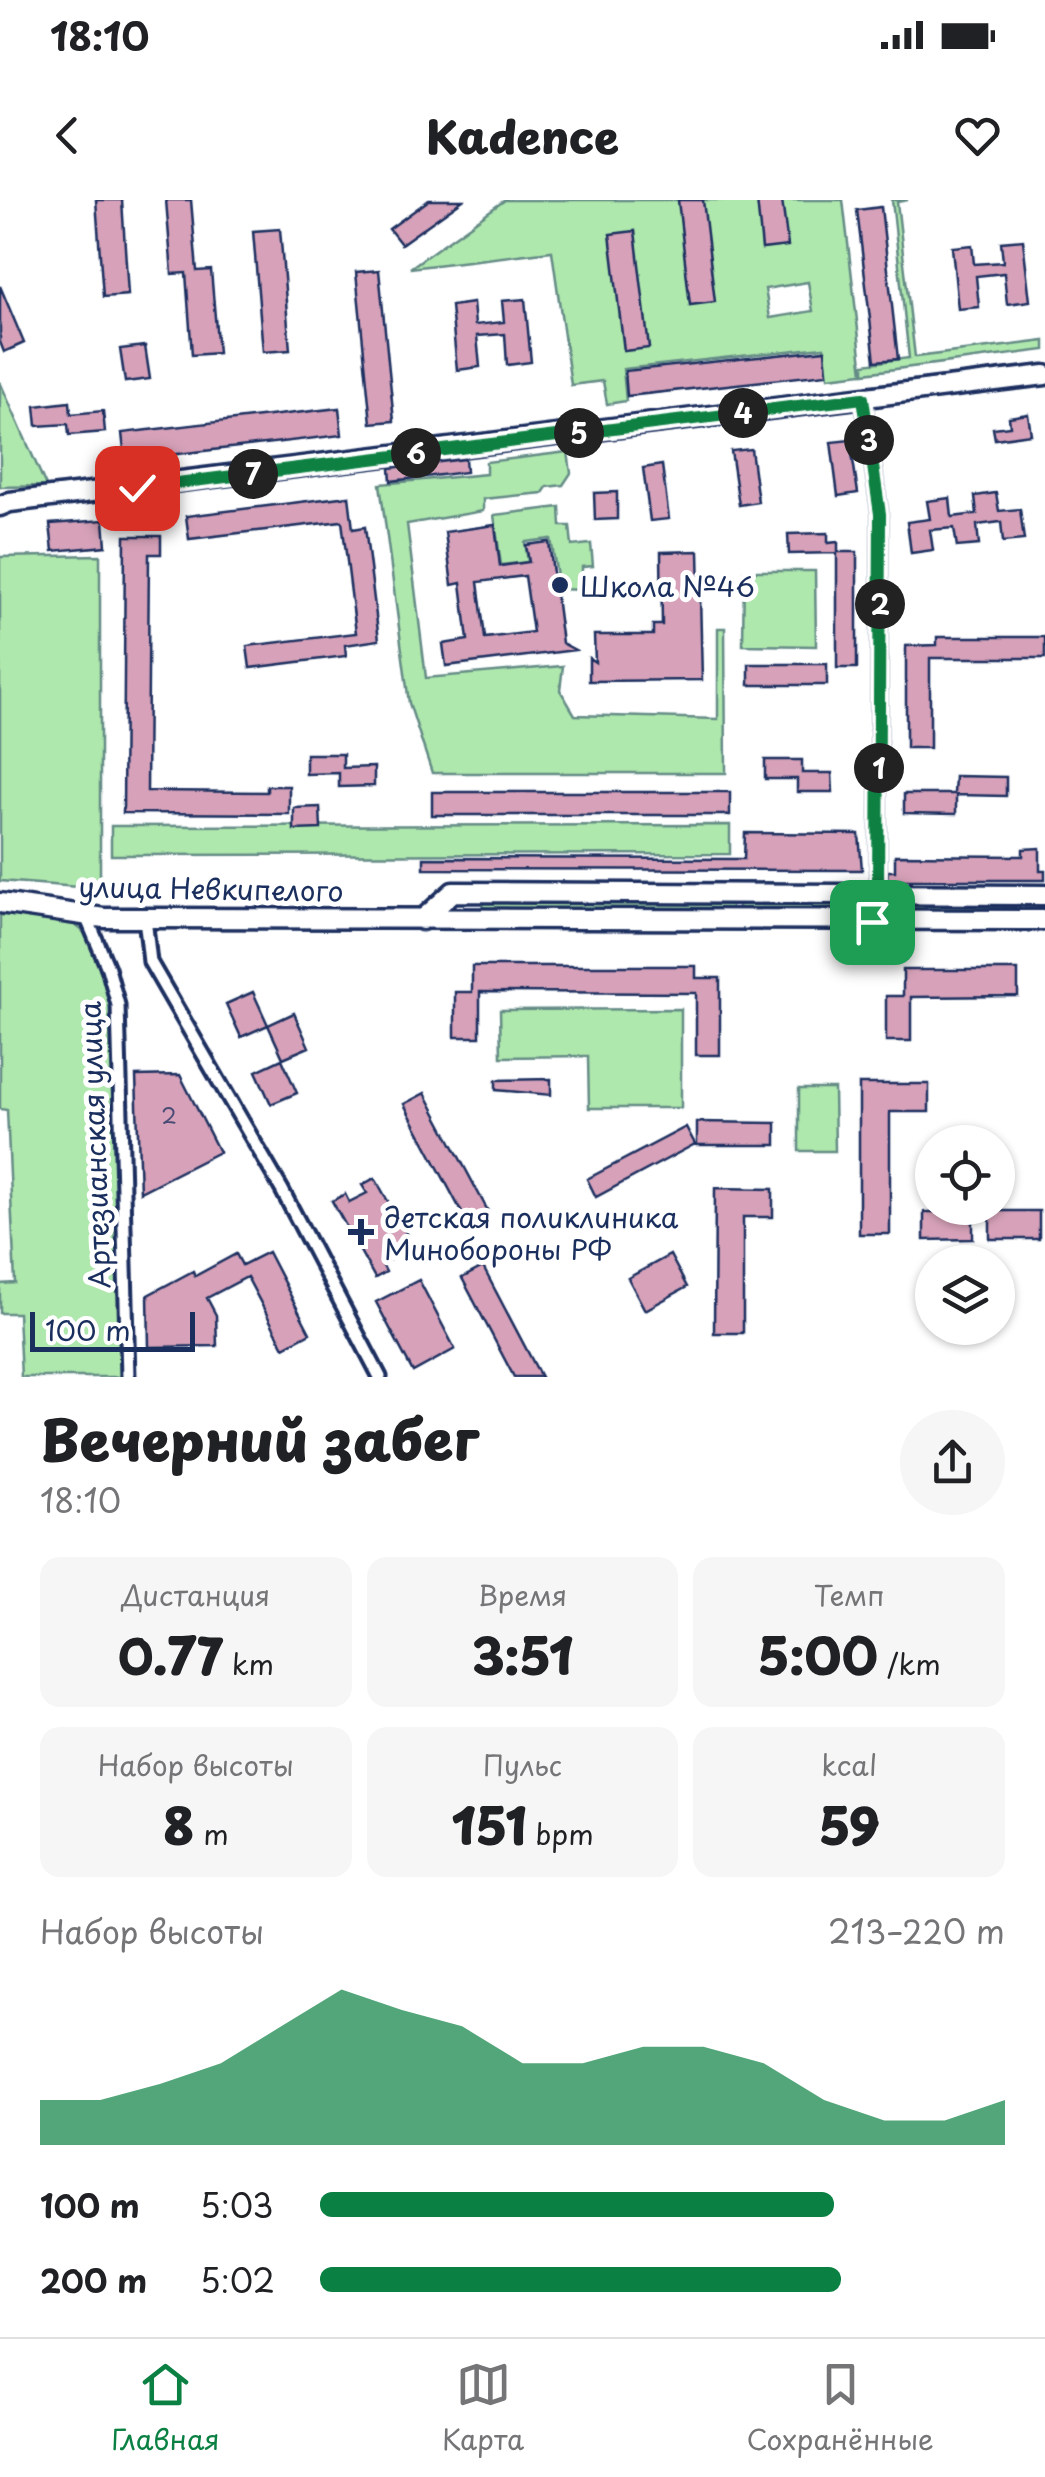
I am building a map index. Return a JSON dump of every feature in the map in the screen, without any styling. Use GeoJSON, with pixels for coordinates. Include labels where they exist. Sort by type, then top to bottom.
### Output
{"type":"FeatureCollection","features":[{"type":"Feature","properties":{"kind":"street"},"geometry":{"type":"LineString","coordinates":[[3,502],[1045,376]]}},
{"type":"Feature","properties":{"kind":"street"},"geometry":{"type":"LineString","coordinates":[[863,398],[880,514],[880,893],[891,922]]}},
{"type":"Feature","properties":{"kind":"street"},"geometry":{"type":"LineString","coordinates":[[422,920],[453,892],[1045,895]]}},
{"type":"Feature","properties":{"kind":"street"},"geometry":{"type":"LineString","coordinates":[[485,892],[477,902],[477,912],[485,920]]}},
{"type":"Feature","properties":{"kind":"street"},"geometry":{"type":"LineString","coordinates":[[872,922],[880,893]]}},
{"type":"Feature","properties":{"kind":"street","name":"улица Невкипелого"},"geometry":{"type":"LineString","coordinates":[[0,903],[86,916],[146,918],[1045,920]]}},
{"type":"Feature","properties":{"kind":"street","name":"Артезианская улица"},"geometry":{"type":"LineString","coordinates":[[86,916],[108,968],[118,1005],[128,1377]]}},
{"type":"Feature","properties":{"kind":"street"},"geometry":{"type":"LineString","coordinates":[[146,918],[150,962],[282,1190],[380,1377]]}},
{"type":"Feature","properties":{"kind":"green space"},"geometry":{"type":"Polygon","coordinates":[[[505,200],[843,200],[863,373],[828,377],[824,347],[623,369],[626,401],[607,404],[603,381],[571,385],[552,251],[410,268],[505,200]],[[808,282],[765,289],[770,318],[813,311],[808,282]]]}},
{"type":"Feature","properties":{"kind":"green space"},"geometry":{"type":"Polygon","coordinates":[[[892,200],[908,200],[897,202],[915,357],[1045,341],[1045,350],[864,373],[864,364],[909,358],[892,200]]]}},
{"type":"Feature","properties":{"kind":"green space"},"geometry":{"type":"Polygon","coordinates":[[[0,382],[46,486],[0,487],[0,382]]]}},
{"type":"Feature","properties":{"kind":"green space"},"geometry":{"type":"Polygon","coordinates":[[[568,452],[571,473],[563,485],[547,487],[543,493],[483,499],[483,511],[407,524],[426,678],[563,666],[560,690],[575,715],[718,719],[718,628],[725,628],[726,773],[432,773],[409,703],[380,484],[486,474],[486,462],[568,452]]]}},
{"type":"Feature","properties":{"kind":"green space"},"geometry":{"type":"Polygon","coordinates":[[[560,507],[561,526],[570,526],[572,546],[591,544],[593,566],[582,567],[582,590],[559,589],[551,539],[525,542],[528,562],[501,565],[494,515],[560,507]]]}},
{"type":"Feature","properties":{"kind":"green space"},"geometry":{"type":"Polygon","coordinates":[[[100,555],[100,878],[78,887],[0,881],[0,557],[100,555]]]}},
{"type":"Feature","properties":{"kind":"green space"},"geometry":{"type":"Polygon","coordinates":[[[744,571],[815,571],[816,646],[743,645],[744,571]]]}},
{"type":"Feature","properties":{"kind":"green space"},"geometry":{"type":"Polygon","coordinates":[[[730,825],[730,854],[111,855],[111,826],[730,825]]]}},
{"type":"Feature","properties":{"kind":"green space"},"geometry":{"type":"Polygon","coordinates":[[[484,899],[731,900],[731,915],[481,912],[484,899]]]}},
{"type":"Feature","properties":{"kind":"green space"},"geometry":{"type":"Polygon","coordinates":[[[738,900],[872,901],[873,911],[738,915],[738,900]]]}},
{"type":"Feature","properties":{"kind":"green space"},"geometry":{"type":"Polygon","coordinates":[[[1045,900],[1045,914],[892,911],[892,902],[1045,900]]]}},
{"type":"Feature","properties":{"kind":"green space"},"geometry":{"type":"Polygon","coordinates":[[[0,915],[50,916],[79,928],[98,950],[109,979],[118,1023],[122,1377],[21,1377],[18,1313],[0,1313],[0,1284],[15,1283],[7,1110],[0,1109],[0,915]]]}},
{"type":"Feature","properties":{"kind":"green space"},"geometry":{"type":"Polygon","coordinates":[[[681,1009],[681,1108],[589,1108],[588,1056],[501,1057],[500,1010],[681,1009]]]}},
{"type":"Feature","properties":{"kind":"green space"},"geometry":{"type":"Polygon","coordinates":[[[799,1089],[834,1089],[835,1151],[799,1151],[799,1089]]]}},
{"type":"Feature","properties":{"kind":"building"},"geometry":{"type":"Polygon","coordinates":[[[96,200],[122,200],[128,295],[103,297],[96,200]]]}},
{"type":"Feature","properties":{"kind":"building"},"geometry":{"type":"Polygon","coordinates":[[[166,200],[191,200],[197,271],[211,270],[218,353],[192,355],[186,273],[172,274],[166,200]]]}},
{"type":"Feature","properties":{"kind":"building"},"geometry":{"type":"Polygon","coordinates":[[[429,200],[463,200],[401,244],[389,229],[429,200]]]}},
{"type":"Feature","properties":{"kind":"building"},"geometry":{"type":"Polygon","coordinates":[[[678,200],[703,200],[715,302],[690,305],[678,200]]]}},
{"type":"Feature","properties":{"kind":"building"},"geometry":{"type":"Polygon","coordinates":[[[757,200],[782,200],[788,246],[762,249],[757,200]]]}},
{"type":"Feature","properties":{"kind":"building"},"geometry":{"type":"Polygon","coordinates":[[[881,207],[898,359],[875,361],[857,210],[881,207]]]}},
{"type":"Feature","properties":{"kind":"building"},"geometry":{"type":"Polygon","coordinates":[[[280,229],[290,350],[263,352],[253,231],[280,229]]]}},
{"type":"Feature","properties":{"kind":"building"},"geometry":{"type":"Polygon","coordinates":[[[635,231],[649,348],[624,351],[610,234],[635,231]]]}},
{"type":"Feature","properties":{"kind":"building"},"geometry":{"type":"Polygon","coordinates":[[[1023,240],[1030,301],[1007,304],[1004,273],[976,276],[979,307],[958,309],[952,247],[972,245],[974,264],[1003,262],[1001,242],[1023,240]]]}},
{"type":"Feature","properties":{"kind":"building"},"geometry":{"type":"Polygon","coordinates":[[[379,270],[394,421],[371,423],[356,272],[379,270]]]}},
{"type":"Feature","properties":{"kind":"building"},"geometry":{"type":"Polygon","coordinates":[[[0,286],[24,343],[4,352],[0,342],[0,286]]]}},
{"type":"Feature","properties":{"kind":"building"},"geometry":{"type":"Polygon","coordinates":[[[525,299],[531,362],[507,365],[505,334],[477,336],[480,367],[457,370],[451,306],[473,303],[475,325],[504,322],[502,301],[525,299]]]}},
{"type":"Feature","properties":{"kind":"building"},"geometry":{"type":"Polygon","coordinates":[[[145,346],[150,379],[125,382],[120,349],[145,346]]]}},
{"type":"Feature","properties":{"kind":"building"},"geometry":{"type":"Polygon","coordinates":[[[825,350],[827,374],[627,396],[625,371],[825,350]]]}},
{"type":"Feature","properties":{"kind":"building"},"geometry":{"type":"Polygon","coordinates":[[[70,402],[71,414],[103,411],[105,432],[69,435],[68,424],[37,426],[35,406],[70,402]]]}},
{"type":"Feature","properties":{"kind":"building"},"geometry":{"type":"Polygon","coordinates":[[[339,408],[342,435],[125,460],[122,433],[339,408]]]}},
{"type":"Feature","properties":{"kind":"building"},"geometry":{"type":"Polygon","coordinates":[[[1028,414],[1031,434],[995,439],[993,428],[1010,426],[1009,417],[1028,414]]]}},
{"type":"Feature","properties":{"kind":"building"},"geometry":{"type":"Polygon","coordinates":[[[850,440],[858,493],[838,496],[831,442],[850,440]]]}},
{"type":"Feature","properties":{"kind":"building"},"geometry":{"type":"Polygon","coordinates":[[[751,449],[758,502],[739,505],[731,451],[751,449]]]}},
{"type":"Feature","properties":{"kind":"building"},"geometry":{"type":"Polygon","coordinates":[[[465,459],[466,472],[391,481],[390,468],[465,459]]]}},
{"type":"Feature","properties":{"kind":"building"},"geometry":{"type":"Polygon","coordinates":[[[662,465],[669,519],[650,521],[643,468],[662,465]]]}},
{"type":"Feature","properties":{"kind":"building"},"geometry":{"type":"Polygon","coordinates":[[[617,492],[617,519],[595,520],[594,493],[617,492]]]}},
{"type":"Feature","properties":{"kind":"building"},"geometry":{"type":"Polygon","coordinates":[[[996,493],[999,511],[1020,509],[1024,540],[1003,542],[1001,522],[977,525],[979,545],[957,547],[954,528],[930,530],[933,550],[911,553],[907,522],[930,519],[927,501],[950,498],[952,517],[977,514],[975,496],[996,493]]]}},
{"type":"Feature","properties":{"kind":"building"},"geometry":{"type":"Polygon","coordinates":[[[349,496],[353,529],[365,527],[379,640],[345,645],[346,656],[250,668],[247,646],[356,633],[342,521],[189,539],[186,516],[349,496]]]}},
{"type":"Feature","properties":{"kind":"building"},"geometry":{"type":"Polygon","coordinates":[[[104,520],[106,546],[53,551],[50,524],[104,520]]]}},
{"type":"Feature","properties":{"kind":"building"},"geometry":{"type":"Polygon","coordinates":[[[495,525],[500,566],[529,562],[526,545],[549,542],[562,643],[575,650],[446,666],[443,644],[468,640],[461,583],[452,585],[445,532],[495,525]],[[525,576],[478,582],[485,638],[533,632],[525,576]]]}},
{"type":"Feature","properties":{"kind":"building"},"geometry":{"type":"Polygon","coordinates":[[[828,533],[828,543],[838,542],[838,552],[857,552],[857,668],[837,668],[837,553],[789,554],[788,534],[828,533]]]}},
{"type":"Feature","properties":{"kind":"building"},"geometry":{"type":"Polygon","coordinates":[[[125,536],[161,536],[161,554],[149,554],[147,791],[267,792],[267,786],[289,786],[289,814],[123,813],[125,536]]]}},
{"type":"Feature","properties":{"kind":"building"},"geometry":{"type":"Polygon","coordinates":[[[699,551],[702,680],[589,681],[589,658],[595,662],[594,635],[653,635],[653,625],[662,625],[661,552],[699,551]]]}},
{"type":"Feature","properties":{"kind":"building"},"geometry":{"type":"Polygon","coordinates":[[[937,637],[1045,637],[1045,658],[930,658],[930,748],[906,748],[906,646],[937,645],[937,637]]]}},
{"type":"Feature","properties":{"kind":"building"},"geometry":{"type":"Polygon","coordinates":[[[749,664],[827,664],[827,685],[749,685],[749,664]]]}},
{"type":"Feature","properties":{"kind":"building"},"geometry":{"type":"Polygon","coordinates":[[[306,754],[343,754],[343,768],[374,767],[374,786],[339,787],[339,773],[306,774],[306,754]]]}},
{"type":"Feature","properties":{"kind":"building"},"geometry":{"type":"Polygon","coordinates":[[[765,760],[802,760],[802,773],[832,773],[833,792],[797,792],[797,779],[765,779],[765,760]]]}},
{"type":"Feature","properties":{"kind":"building"},"geometry":{"type":"Polygon","coordinates":[[[955,776],[1006,777],[1006,796],[956,795],[956,814],[904,813],[904,794],[954,794],[955,776]]]}},
{"type":"Feature","properties":{"kind":"building"},"geometry":{"type":"Polygon","coordinates":[[[432,792],[730,792],[730,815],[432,815],[432,792]]]}},
{"type":"Feature","properties":{"kind":"building"},"geometry":{"type":"Polygon","coordinates":[[[320,807],[321,829],[294,830],[294,808],[320,807]]]}},
{"type":"Feature","properties":{"kind":"building"},"geometry":{"type":"Polygon","coordinates":[[[745,833],[859,834],[862,870],[424,869],[424,858],[744,859],[745,833]]]}},
{"type":"Feature","properties":{"kind":"building"},"geometry":{"type":"Polygon","coordinates":[[[1040,848],[1040,871],[1045,871],[1045,880],[887,880],[888,871],[895,871],[895,855],[1023,856],[1023,849],[1040,848]]]}},
{"type":"Feature","properties":{"kind":"building"},"geometry":{"type":"Polygon","coordinates":[[[472,966],[696,966],[696,978],[720,978],[720,1055],[696,1055],[696,993],[480,992],[480,1037],[455,1037],[455,992],[472,992],[472,966]]]}},
{"type":"Feature","properties":{"kind":"building"},"geometry":{"type":"Polygon","coordinates":[[[903,970],[1018,970],[1018,996],[911,997],[911,1041],[886,1041],[886,996],[903,996],[903,970]]]}},
{"type":"Feature","properties":{"kind":"building"},"geometry":{"type":"Polygon","coordinates":[[[253,992],[268,1025],[241,1037],[226,1004],[253,992]]]}},
{"type":"Feature","properties":{"kind":"building"},"geometry":{"type":"Polygon","coordinates":[[[294,1013],[309,1047],[283,1058],[268,1025],[294,1013]]]}},
{"type":"Feature","properties":{"kind":"building"},"geometry":{"type":"Polygon","coordinates":[[[282,1059],[297,1093],[271,1104],[256,1071],[282,1059]]]}},
{"type":"Feature","properties":{"kind":"building"},"geometry":{"type":"Polygon","coordinates":[[[180,1075],[219,1152],[140,1192],[136,1076],[180,1075]]]}},
{"type":"Feature","properties":{"kind":"building"},"geometry":{"type":"Polygon","coordinates":[[[551,1079],[551,1095],[496,1090],[496,1080],[551,1079]]]}},
{"type":"Feature","properties":{"kind":"building"},"geometry":{"type":"Polygon","coordinates":[[[859,1084],[929,1084],[929,1112],[890,1112],[890,1234],[859,1234],[859,1084]]]}},
{"type":"Feature","properties":{"kind":"building"},"geometry":{"type":"Polygon","coordinates":[[[425,1093],[489,1213],[468,1224],[404,1104],[425,1093]]]}},
{"type":"Feature","properties":{"kind":"building"},"geometry":{"type":"Polygon","coordinates":[[[697,1122],[776,1123],[776,1145],[697,1145],[697,1122]]]}},
{"type":"Feature","properties":{"kind":"building"},"geometry":{"type":"Polygon","coordinates":[[[686,1127],[695,1144],[596,1197],[587,1179],[686,1127]]]}},
{"type":"Feature","properties":{"kind":"building","name":"детская поликлиника Минобороны РФ"},"geometry":{"type":"Polygon","coordinates":[[[375,1178],[418,1255],[403,1263],[398,1255],[382,1264],[386,1272],[375,1278],[332,1201],[345,1194],[349,1202],[367,1193],[362,1185],[375,1178]]]}},
{"type":"Feature","properties":{"kind":"building"},"geometry":{"type":"Polygon","coordinates":[[[715,1188],[773,1189],[773,1217],[743,1217],[743,1333],[714,1333],[715,1188]]]}},
{"type":"Feature","properties":{"kind":"building"},"geometry":{"type":"Polygon","coordinates":[[[1015,1211],[1039,1211],[1039,1239],[990,1239],[990,1225],[1015,1225],[1015,1211]]]}},
{"type":"Feature","properties":{"kind":"building"},"geometry":{"type":"Polygon","coordinates":[[[924,1225],[973,1225],[973,1239],[924,1240],[924,1225]]]}},
{"type":"Feature","properties":{"kind":"building"},"geometry":{"type":"Polygon","coordinates":[[[268,1252],[310,1333],[284,1347],[247,1277],[207,1298],[216,1315],[217,1346],[149,1347],[148,1295],[236,1254],[242,1265],[268,1252]]]}},
{"type":"Feature","properties":{"kind":"building"},"geometry":{"type":"Polygon","coordinates":[[[670,1255],[687,1287],[645,1310],[628,1278],[670,1255]]]}},
{"type":"Feature","properties":{"kind":"building"},"geometry":{"type":"Polygon","coordinates":[[[483,1267],[541,1377],[514,1377],[462,1278],[483,1267]]]}},
{"type":"Feature","properties":{"kind":"building"},"geometry":{"type":"Polygon","coordinates":[[[419,1280],[455,1349],[413,1372],[376,1302],[419,1280]]]}},
{"type":"Feature","properties":{"kind":"place","name":"Школа №46"},"geometry":{"type":"Point","coordinates":[560,585]}},
{"type":"Feature","properties":{"kind":"place","name":"детская поликлиника Минобороны РФ"},"geometry":{"type":"Point","coordinates":[361,1232]}},
{"type":"Feature","properties":{"kind":"route"},"geometry":{"type":"LineString","coordinates":[[137,488],[863,398],[880,514],[878,893],[871,893],[877,902],[872,922]]}}]}
